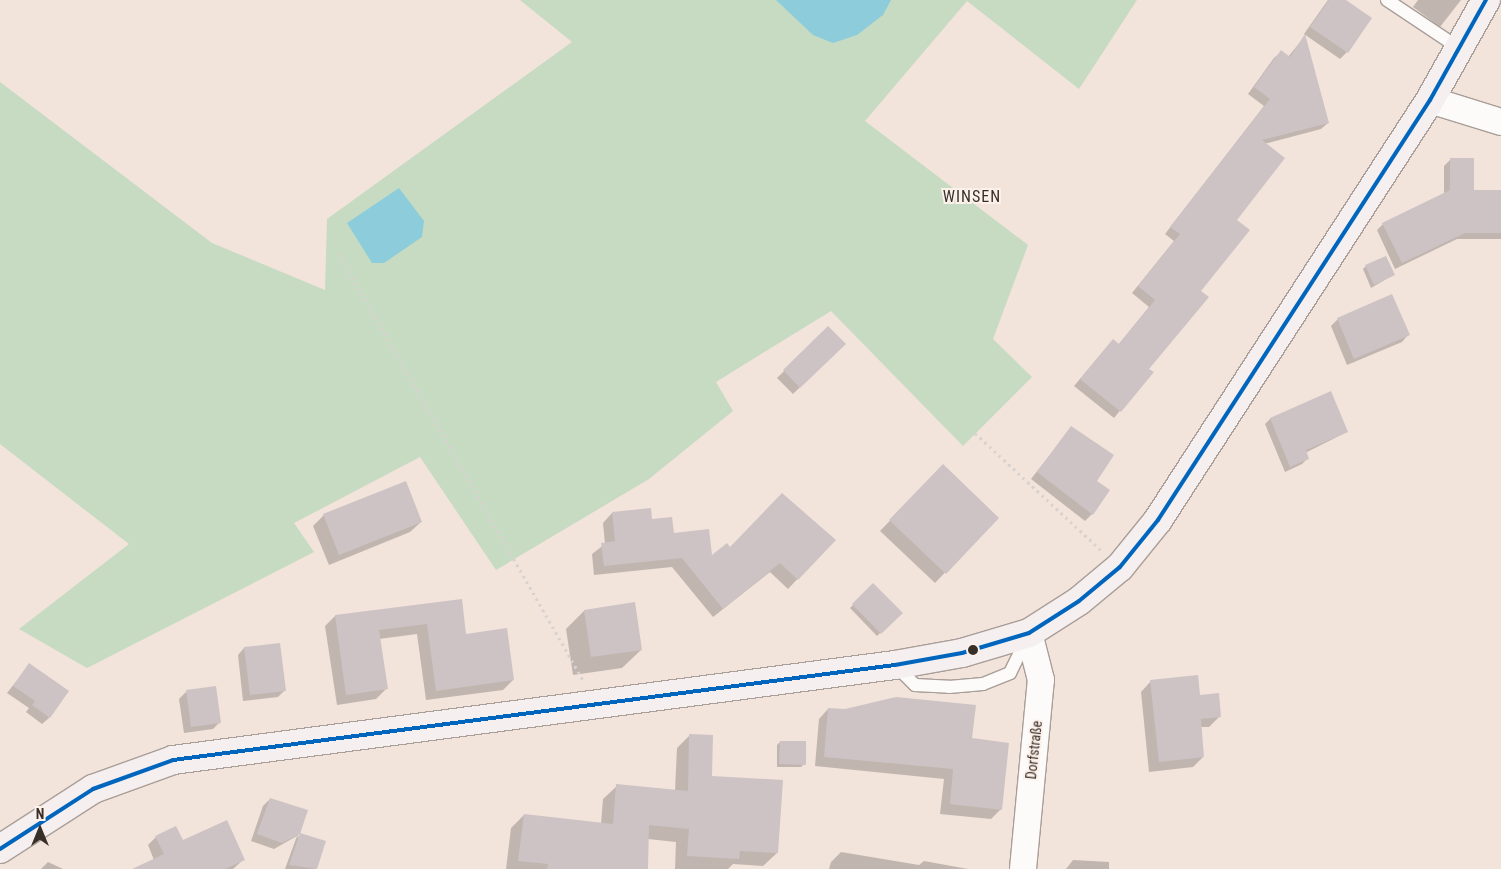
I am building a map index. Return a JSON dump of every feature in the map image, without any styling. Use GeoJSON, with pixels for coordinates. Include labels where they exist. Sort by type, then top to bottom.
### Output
{"type":"FeatureCollection","features":[{"type":"Feature","properties":{"kind":"street"},"geometry":{"type":"LineString","coordinates":[[0,849],[93,789],[173,760],[895,665],[962,653],[1029,633],[1079,601],[1120,567],[1158,520],[1430,100],[1486,0]]}},
{"type":"Feature","properties":{"kind":"street"},"geometry":{"type":"LineString","coordinates":[[1430,100],[1501,122]]}},
{"type":"Feature","properties":{"kind":"street","name":"Dorfstraße"},"geometry":{"type":"LineString","coordinates":[[1023,869],[1041,680],[1029,633]]}},
{"type":"Feature","properties":{"kind":"lane"},"geometry":{"type":"LineString","coordinates":[[1387,0],[1459,48]]}},
{"type":"Feature","properties":{"kind":"path"},"geometry":{"type":"LineString","coordinates":[[339,254],[596,704]]}},
{"type":"Feature","properties":{"kind":"path"},"geometry":{"type":"LineString","coordinates":[[975,434],[1120,567]]}},
{"type":"Feature","properties":{"kind":"green space"},"geometry":{"type":"Polygon","coordinates":[[[520,0],[1137,0],[1079,89],[967,1],[865,121],[1028,245],[993,339],[1032,377],[963,446],[831,311],[716,382],[733,411],[649,479],[496,570],[420,457],[294,523],[314,552],[87,668],[19,629],[129,544],[0,444],[0,82],[212,243],[325,290],[327,219],[572,42],[520,0]]]}},
{"type":"Feature","properties":{"kind":"water"},"geometry":{"type":"Polygon","coordinates":[[[776,0],[891,0],[883,15],[857,35],[833,43],[813,35],[776,0]]]}},
{"type":"Feature","properties":{"kind":"water"},"geometry":{"type":"Polygon","coordinates":[[[399,188],[424,221],[422,237],[384,263],[372,263],[347,223],[399,188]]]}},
{"type":"Feature","properties":{"kind":"building"},"geometry":{"type":"Polygon","coordinates":[[[1329,0],[1346,0],[1372,18],[1348,53],[1310,27],[1329,0]]]}},
{"type":"Feature","properties":{"kind":"building"},"geometry":{"type":"Polygon","coordinates":[[[1305,34],[1329,123],[1262,140],[1285,158],[1237,220],[1250,230],[1201,291],[1209,297],[1149,369],[1154,372],[1121,412],[1080,379],[1113,339],[1119,344],[1155,300],[1138,286],[1180,234],[1170,227],[1270,99],[1254,87],[1281,50],[1290,57],[1305,34]]]}},
{"type":"Feature","properties":{"kind":"building"},"geometry":{"type":"Polygon","coordinates":[[[1450,158],[1474,158],[1474,190],[1501,190],[1501,233],[1465,233],[1402,263],[1382,223],[1450,190],[1450,158]]]}},
{"type":"Feature","properties":{"kind":"building"},"geometry":{"type":"Polygon","coordinates":[[[1386,256],[1395,275],[1374,285],[1365,265],[1386,256]]]}},
{"type":"Feature","properties":{"kind":"building"},"geometry":{"type":"Polygon","coordinates":[[[1392,294],[1410,335],[1354,359],[1337,318],[1392,294]]]}},
{"type":"Feature","properties":{"kind":"building"},"geometry":{"type":"Polygon","coordinates":[[[828,326],[846,344],[800,388],[783,370],[828,326]]]}},
{"type":"Feature","properties":{"kind":"building"},"geometry":{"type":"Polygon","coordinates":[[[1331,391],[1348,432],[1306,450],[1309,459],[1290,467],[1270,418],[1331,391]]]}},
{"type":"Feature","properties":{"kind":"building"},"geometry":{"type":"Polygon","coordinates":[[[1071,426],[1114,455],[1097,481],[1110,490],[1093,515],[1037,472],[1071,426]]]}},
{"type":"Feature","properties":{"kind":"building"},"geometry":{"type":"Polygon","coordinates":[[[943,464],[999,518],[946,574],[889,520],[943,464]]]}},
{"type":"Feature","properties":{"kind":"building"},"geometry":{"type":"Polygon","coordinates":[[[406,481],[422,522],[339,555],[323,514],[406,481]]]}},
{"type":"Feature","properties":{"kind":"building"},"geometry":{"type":"Polygon","coordinates":[[[782,493],[836,540],[798,580],[780,563],[723,609],[682,558],[604,566],[601,543],[615,541],[612,512],[651,508],[652,519],[672,517],[674,533],[709,529],[712,555],[727,543],[730,547],[782,493]]]}},
{"type":"Feature","properties":{"kind":"building"},"geometry":{"type":"Polygon","coordinates":[[[873,583],[903,613],[881,634],[852,604],[873,583]]]}},
{"type":"Feature","properties":{"kind":"building"},"geometry":{"type":"Polygon","coordinates":[[[462,599],[466,634],[507,628],[514,680],[436,691],[427,624],[379,630],[388,689],[346,695],[335,615],[462,599]]]}},
{"type":"Feature","properties":{"kind":"building"},"geometry":{"type":"Polygon","coordinates":[[[635,602],[642,650],[591,657],[584,610],[635,602]]]}},
{"type":"Feature","properties":{"kind":"building"},"geometry":{"type":"Polygon","coordinates":[[[280,643],[286,691],[250,695],[244,647],[280,643]]]}},
{"type":"Feature","properties":{"kind":"building"},"geometry":{"type":"Polygon","coordinates":[[[29,663],[69,691],[50,718],[32,705],[35,701],[13,686],[29,663]]]}},
{"type":"Feature","properties":{"kind":"building"},"geometry":{"type":"Polygon","coordinates":[[[1198,675],[1200,695],[1219,693],[1221,717],[1201,719],[1204,757],[1159,762],[1150,680],[1198,675]]]}},
{"type":"Feature","properties":{"kind":"building"},"geometry":{"type":"Polygon","coordinates":[[[216,686],[221,723],[191,727],[186,690],[216,686]]]}},
{"type":"Feature","properties":{"kind":"building"},"geometry":{"type":"Polygon","coordinates":[[[896,697],[976,705],[972,738],[1009,743],[1002,810],[950,804],[953,769],[824,757],[828,708],[845,709],[896,697]]]}},
{"type":"Feature","properties":{"kind":"building"},"geometry":{"type":"Polygon","coordinates":[[[689,734],[713,735],[712,776],[783,780],[778,853],[740,851],[739,859],[687,856],[689,829],[649,825],[648,869],[547,869],[548,864],[518,861],[524,814],[613,824],[616,784],[688,791],[689,734]]]}},
{"type":"Feature","properties":{"kind":"building"},"geometry":{"type":"Polygon","coordinates":[[[780,741],[806,741],[806,765],[779,764],[780,741]]]}},
{"type":"Feature","properties":{"kind":"building"},"geometry":{"type":"Polygon","coordinates":[[[270,798],[308,810],[300,834],[282,843],[257,834],[270,798]]]}},
{"type":"Feature","properties":{"kind":"building"},"geometry":{"type":"Polygon","coordinates":[[[227,820],[245,860],[225,869],[132,869],[164,854],[155,836],[176,826],[183,840],[227,820]]]}},
{"type":"Feature","properties":{"kind":"building"},"geometry":{"type":"Polygon","coordinates":[[[300,833],[326,841],[317,869],[289,865],[300,833]]]}},
{"type":"Feature","properties":{"kind":"transit line"},"geometry":{"type":"LineString","coordinates":[[0,849],[93,789],[173,760],[895,665],[962,653],[1029,633],[1079,601],[1120,567],[1158,520],[1430,100],[1486,0]]}},
{"type":"Feature","properties":{"kind":"district","name":"WINSEN"},"geometry":{"type":"Point","coordinates":[972,197]}}]}
